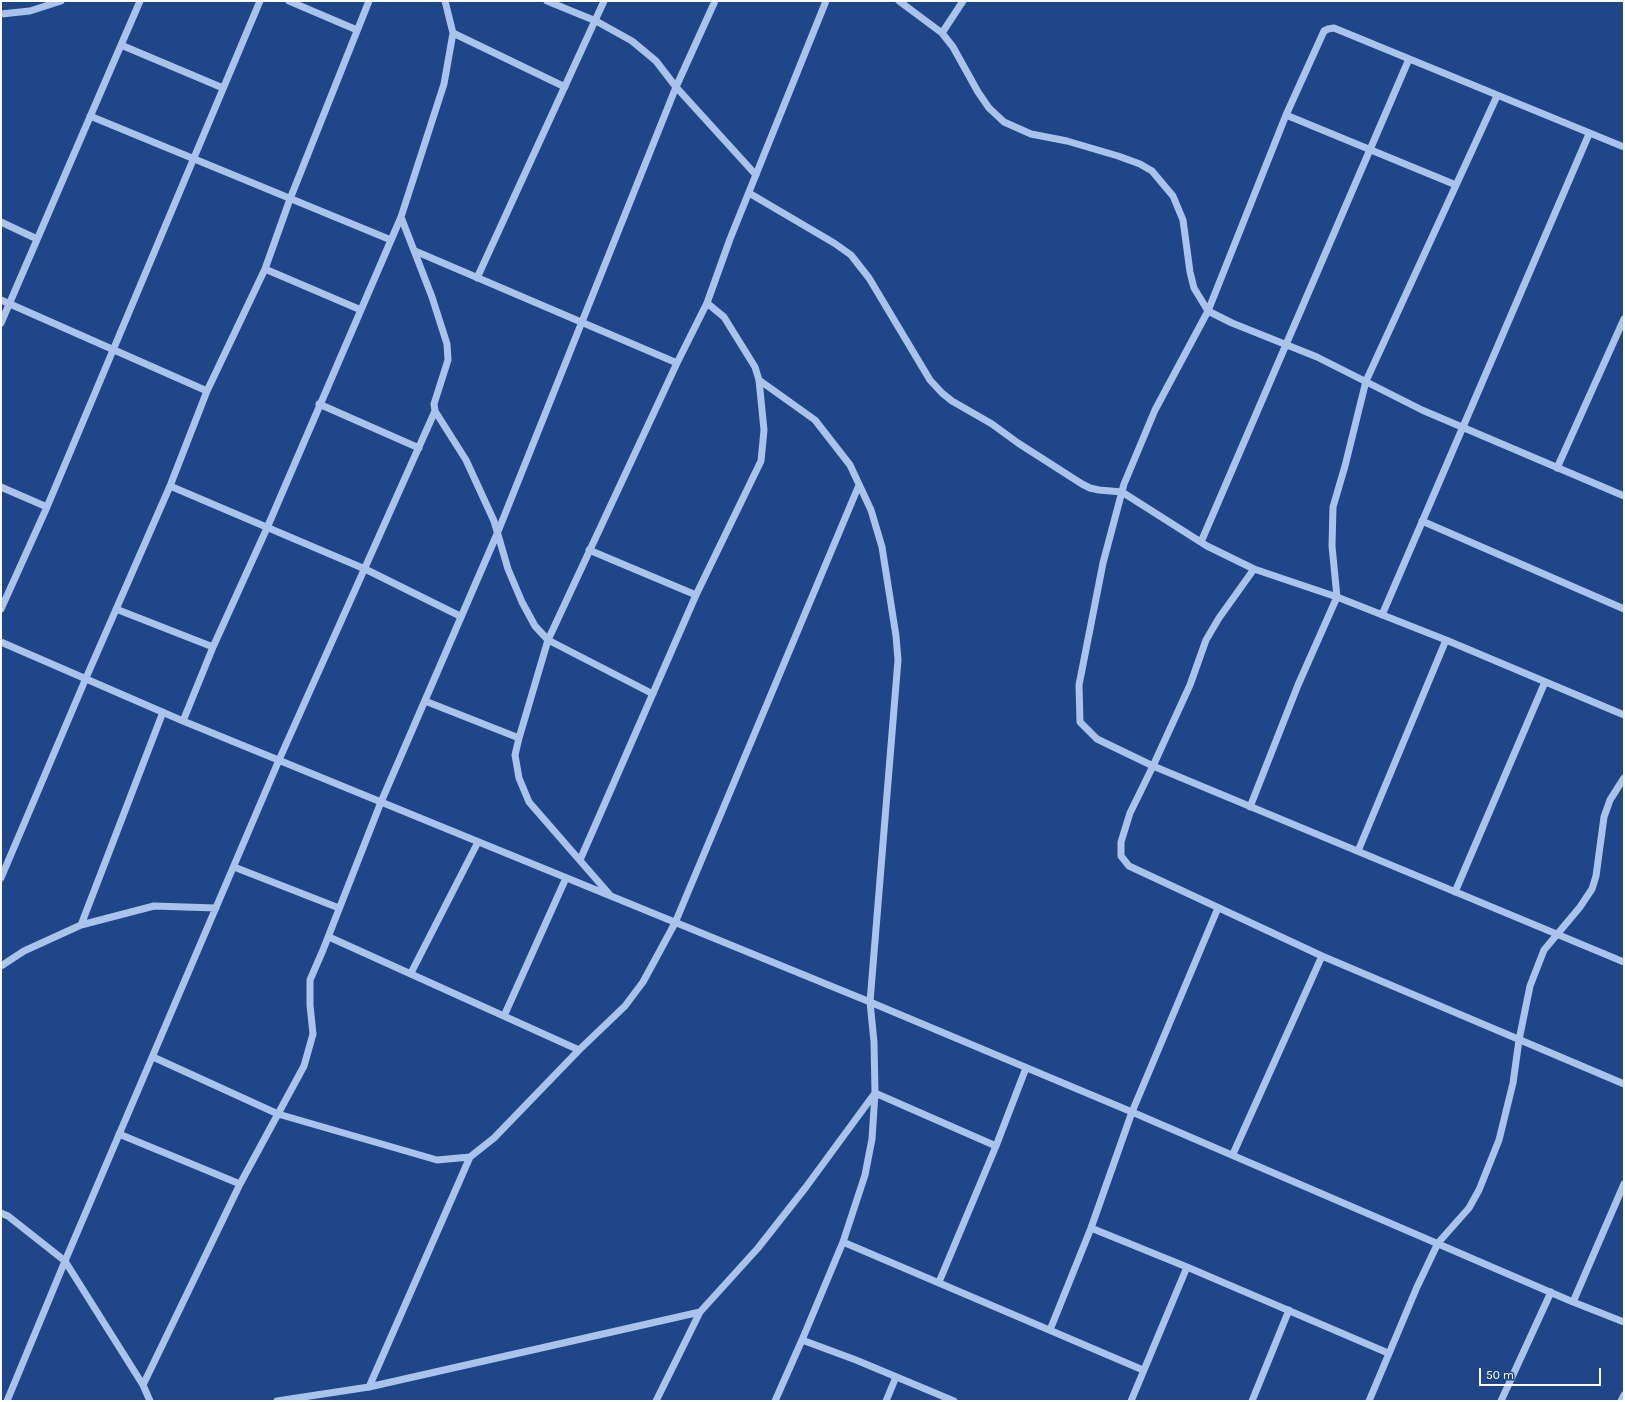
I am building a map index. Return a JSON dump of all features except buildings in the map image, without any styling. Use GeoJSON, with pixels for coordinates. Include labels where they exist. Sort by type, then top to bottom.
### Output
{"type":"FeatureCollection","features":[{"type":"Feature","properties":{"kind":"street"},"geometry":{"type":"LineString","coordinates":[[1,14],[30,11],[60,1]]}},
{"type":"Feature","properties":{"kind":"street"},"geometry":{"type":"LineString","coordinates":[[1,323],[140,1]]}},
{"type":"Feature","properties":{"kind":"street"},"geometry":{"type":"LineString","coordinates":[[1,609],[47,507],[260,1]]}},
{"type":"Feature","properties":{"kind":"street"},"geometry":{"type":"LineString","coordinates":[[289,1],[358,30]]}},
{"type":"Feature","properties":{"kind":"street"},"geometry":{"type":"LineString","coordinates":[[1,878],[170,486],[207,392],[265,269],[290,199],[369,1]]}},
{"type":"Feature","properties":{"kind":"street"},"geometry":{"type":"LineString","coordinates":[[183,721],[213,647],[267,528],[319,404],[401,217],[444,84],[453,33],[445,1]]}},
{"type":"Feature","properties":{"kind":"street"},"geometry":{"type":"LineString","coordinates":[[547,1],[596,21],[632,41],[656,61],[676,87],[756,175]]}},
{"type":"Feature","properties":{"kind":"street"},"geometry":{"type":"LineString","coordinates":[[477,278],[604,1]]}},
{"type":"Feature","properties":{"kind":"street"},"geometry":{"type":"LineString","coordinates":[[144,1385],[240,1184],[304,1066],[313,1034],[310,1005],[310,980],[381,802],[460,616],[497,534],[676,87],[715,1]]}},
{"type":"Feature","properties":{"kind":"street"},"geometry":{"type":"LineString","coordinates":[[611,897],[529,802],[519,778],[515,755],[519,738],[548,640],[676,363],[707,303],[756,175],[826,1]]}},
{"type":"Feature","properties":{"kind":"street"},"geometry":{"type":"LineString","coordinates":[[899,1],[942,33],[953,47],[978,92],[989,108],[1004,122],[1031,134],[1067,140],[1118,156],[1140,164],[1152,171],[1173,196],[1183,220],[1190,272],[1194,288],[1208,311],[1232,323],[1317,357],[1422,410],[1624,496]]}},
{"type":"Feature","properties":{"kind":"street"},"geometry":{"type":"LineString","coordinates":[[942,33],[963,1]]}},
{"type":"Feature","properties":{"kind":"street"},"geometry":{"type":"LineString","coordinates":[[1624,147],[1589,134],[1334,28],[1324,31],[1286,115],[1208,311],[1156,410],[1122,492],[1102,563],[1079,685],[1080,722],[1097,739],[1154,766],[1250,807],[1624,962]]}},
{"type":"Feature","properties":{"kind":"street"},"geometry":{"type":"LineString","coordinates":[[453,33],[565,87]]}},
{"type":"Feature","properties":{"kind":"street"},"geometry":{"type":"LineString","coordinates":[[121,45],[223,88]]}},
{"type":"Feature","properties":{"kind":"street"},"geometry":{"type":"LineString","coordinates":[[1201,542],[1409,59]]}},
{"type":"Feature","properties":{"kind":"street"},"geometry":{"type":"LineString","coordinates":[[1250,807],[1298,685],[1337,597],[1333,570],[1333,507],[1346,466],[1366,381],[1497,96]]}},
{"type":"Feature","properties":{"kind":"street"},"geometry":{"type":"LineString","coordinates":[[1286,115],[1456,185]]}},
{"type":"Feature","properties":{"kind":"street"},"geometry":{"type":"LineString","coordinates":[[90,116],[391,240]]}},
{"type":"Feature","properties":{"kind":"street"},"geometry":{"type":"LineString","coordinates":[[1382,615],[1589,134]]}},
{"type":"Feature","properties":{"kind":"street"},"geometry":{"type":"LineString","coordinates":[[749,193],[834,243],[851,255],[869,278],[930,380],[952,401],[992,424],[1018,443],[1090,488],[1122,492],[1201,542],[1254,569],[1337,597],[1446,640],[1624,715]]}},
{"type":"Feature","properties":{"kind":"street"},"geometry":{"type":"LineString","coordinates":[[401,217],[432,297],[447,344],[448,360],[434,404],[435,412],[466,460],[494,521],[508,569],[522,602],[535,626],[548,640],[653,694]]}},
{"type":"Feature","properties":{"kind":"street"},"geometry":{"type":"LineString","coordinates":[[1,222],[37,239]]}},
{"type":"Feature","properties":{"kind":"street"},"geometry":{"type":"LineString","coordinates":[[415,251],[676,363]]}},
{"type":"Feature","properties":{"kind":"street"},"geometry":{"type":"LineString","coordinates":[[265,269],[361,310]]}},
{"type":"Feature","properties":{"kind":"street"},"geometry":{"type":"LineString","coordinates":[[1,300],[207,392]]}},
{"type":"Feature","properties":{"kind":"street"},"geometry":{"type":"LineString","coordinates":[[580,860],[696,595],[761,461],[764,430],[759,380],[755,367],[724,317],[707,303]]}},
{"type":"Feature","properties":{"kind":"street"},"geometry":{"type":"LineString","coordinates":[[1557,468],[1624,319]]}},
{"type":"Feature","properties":{"kind":"street"},"geometry":{"type":"LineString","coordinates":[[759,380],[815,420],[850,465],[871,510],[882,547],[896,636],[898,660],[870,1002],[874,1042],[872,1139],[865,1175],[843,1242],[775,1401]]}},
{"type":"Feature","properties":{"kind":"street"},"geometry":{"type":"LineString","coordinates":[[319,404],[419,448]]}},
{"type":"Feature","properties":{"kind":"street"},"geometry":{"type":"LineString","coordinates":[[7,1401],[119,1134],[280,760],[435,412]]}},
{"type":"Feature","properties":{"kind":"street"},"geometry":{"type":"LineString","coordinates":[[369,1386],[470,1157],[494,1138],[579,1050],[626,1006],[643,982],[675,923],[859,485]]}},
{"type":"Feature","properties":{"kind":"street"},"geometry":{"type":"LineString","coordinates":[[170,486],[365,569],[460,616]]}},
{"type":"Feature","properties":{"kind":"street"},"geometry":{"type":"LineString","coordinates":[[1,487],[47,507]]}},
{"type":"Feature","properties":{"kind":"street"},"geometry":{"type":"LineString","coordinates":[[1422,521],[1624,609]]}},
{"type":"Feature","properties":{"kind":"street"},"geometry":{"type":"LineString","coordinates":[[589,550],[696,595]]}},
{"type":"Feature","properties":{"kind":"street"},"geometry":{"type":"LineString","coordinates":[[1254,569],[1219,618],[1206,640],[1190,685],[1154,766],[1130,813],[1121,842],[1122,856],[1129,866],[1322,956],[1624,1084]]}},
{"type":"Feature","properties":{"kind":"street"},"geometry":{"type":"LineString","coordinates":[[116,609],[213,647]]}},
{"type":"Feature","properties":{"kind":"street"},"geometry":{"type":"LineString","coordinates":[[1358,851],[1446,640]]}},
{"type":"Feature","properties":{"kind":"street"},"geometry":{"type":"LineString","coordinates":[[1,642],[183,721],[870,1002],[1233,1154],[1573,1302],[1624,1322]]}},
{"type":"Feature","properties":{"kind":"street"},"geometry":{"type":"LineString","coordinates":[[1456,892],[1545,682]]}},
{"type":"Feature","properties":{"kind":"street"},"geometry":{"type":"LineString","coordinates":[[425,701],[519,738]]}},
{"type":"Feature","properties":{"kind":"street"},"geometry":{"type":"LineString","coordinates":[[81,924],[163,712]]}},
{"type":"Feature","properties":{"kind":"street"},"geometry":{"type":"LineString","coordinates":[[1369,1401],[1388,1353],[1438,1243],[1469,1208],[1479,1190],[1499,1140],[1513,1083],[1519,1040],[1530,986],[1544,950],[1580,907],[1592,889],[1596,876],[1604,817],[1610,800],[1624,778]]}},
{"type":"Feature","properties":{"kind":"street"},"geometry":{"type":"LineString","coordinates":[[411,973],[478,842]]}},
{"type":"Feature","properties":{"kind":"street"},"geometry":{"type":"LineString","coordinates":[[234,867],[339,908]]}},
{"type":"Feature","properties":{"kind":"street"},"geometry":{"type":"LineString","coordinates":[[504,1016],[566,878]]}},
{"type":"Feature","properties":{"kind":"street"},"geometry":{"type":"LineString","coordinates":[[1,966],[24,951],[81,924],[154,906],[216,908]]}},
{"type":"Feature","properties":{"kind":"street"},"geometry":{"type":"LineString","coordinates":[[1050,1330],[1091,1228],[1132,1112],[1218,908]]}},
{"type":"Feature","properties":{"kind":"street"},"geometry":{"type":"LineString","coordinates":[[328,937],[411,973],[579,1050]]}},
{"type":"Feature","properties":{"kind":"street"},"geometry":{"type":"LineString","coordinates":[[1233,1154],[1322,956]]}},
{"type":"Feature","properties":{"kind":"street"},"geometry":{"type":"LineString","coordinates":[[152,1057],[278,1114],[437,1160],[470,1157]]}},
{"type":"Feature","properties":{"kind":"street"},"geometry":{"type":"LineString","coordinates":[[938,1282],[996,1146],[1026,1068]]}},
{"type":"Feature","properties":{"kind":"street"},"geometry":{"type":"LineString","coordinates":[[874,1093],[996,1146]]}},
{"type":"Feature","properties":{"kind":"street"},"geometry":{"type":"LineString","coordinates":[[656,1401],[700,1312],[758,1248],[802,1194],[874,1093]]}},
{"type":"Feature","properties":{"kind":"street"},"geometry":{"type":"LineString","coordinates":[[119,1134],[240,1184]]}},
{"type":"Feature","properties":{"kind":"street"},"geometry":{"type":"LineString","coordinates":[[1573,1302],[1624,1184]]}},
{"type":"Feature","properties":{"kind":"street"},"geometry":{"type":"LineString","coordinates":[[1,1213],[8,1216],[65,1262],[102,1322],[144,1385],[150,1401]]}},
{"type":"Feature","properties":{"kind":"street"},"geometry":{"type":"LineString","coordinates":[[1091,1228],[1187,1267],[1388,1353]]}},
{"type":"Feature","properties":{"kind":"street"},"geometry":{"type":"LineString","coordinates":[[843,1242],[1143,1370]]}},
{"type":"Feature","properties":{"kind":"street"},"geometry":{"type":"LineString","coordinates":[[1131,1401],[1187,1267]]}},
{"type":"Feature","properties":{"kind":"street"},"geometry":{"type":"LineString","coordinates":[[1501,1401],[1551,1292]]}},
{"type":"Feature","properties":{"kind":"street"},"geometry":{"type":"LineString","coordinates":[[1252,1401],[1289,1310]]}},
{"type":"Feature","properties":{"kind":"street"},"geometry":{"type":"LineString","coordinates":[[277,1401],[369,1386],[700,1312]]}},
{"type":"Feature","properties":{"kind":"street"},"geometry":{"type":"LineString","coordinates":[[802,1340],[954,1401]]}},
{"type":"Feature","properties":{"kind":"street"},"geometry":{"type":"LineString","coordinates":[[886,1401],[896,1377]]}},
{"type":"Feature","properties":{"kind":"street"},"geometry":{"type":"LineString","coordinates":[[1621,1401],[1624,1394]]}}]}
